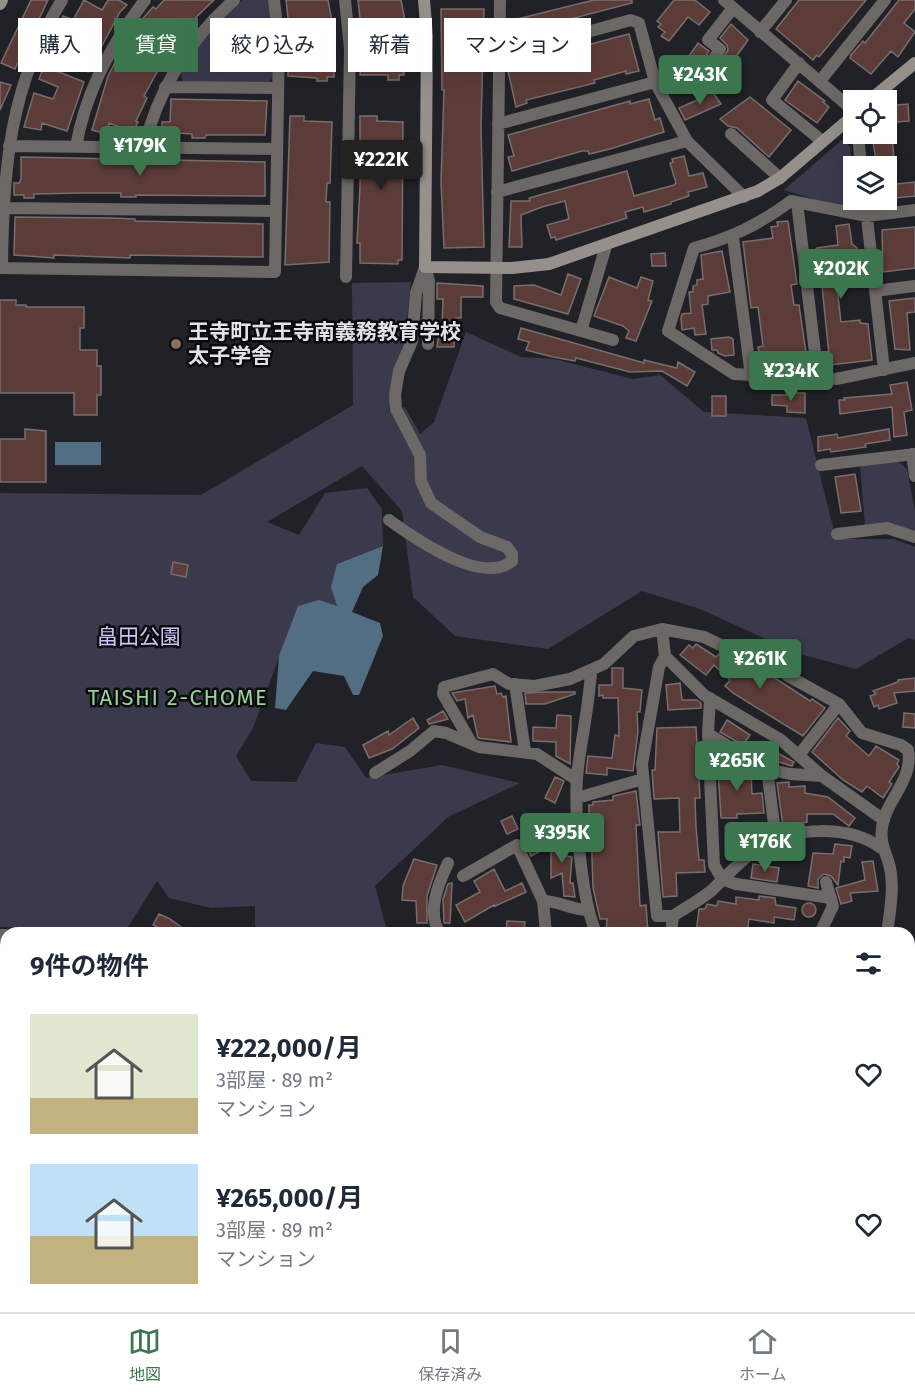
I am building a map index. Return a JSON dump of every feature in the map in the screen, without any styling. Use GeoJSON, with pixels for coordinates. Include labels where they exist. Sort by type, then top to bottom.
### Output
{"type":"FeatureCollection","features":[{"type":"Feature","properties":{"kind":"street"},"geometry":{"type":"LineString","coordinates":[[62,0],[29,66],[9,146],[2,208],[1,268],[275,272],[279,26],[274,0]]}},
{"type":"Feature","properties":{"kind":"street"},"geometry":{"type":"LineString","coordinates":[[76,147],[79,130],[100,69],[122,31],[146,0]]}},
{"type":"Feature","properties":{"kind":"street"},"geometry":{"type":"LineString","coordinates":[[144,148],[154,112],[165,87],[197,38],[234,0]]}},
{"type":"Feature","properties":{"kind":"street"},"geometry":{"type":"LineString","coordinates":[[345,0],[350,49],[346,277]]}},
{"type":"Feature","properties":{"kind":"street"},"geometry":{"type":"LineString","coordinates":[[424,0],[427,36],[425,267],[429,281],[429,344]]}},
{"type":"Feature","properties":{"kind":"street"},"geometry":{"type":"LineString","coordinates":[[500,0],[500,18]]}},
{"type":"Feature","properties":{"kind":"street"},"geometry":{"type":"LineString","coordinates":[[760,32],[786,0]]}},
{"type":"Feature","properties":{"kind":"street"},"geometry":{"type":"LineString","coordinates":[[820,81],[885,0]]}},
{"type":"Feature","properties":{"kind":"street"},"geometry":{"type":"LineString","coordinates":[[699,82],[720,49],[708,40],[729,4],[843,103]]}},
{"type":"Feature","properties":{"kind":"street"},"geometry":{"type":"LineString","coordinates":[[591,31],[630,20],[639,23],[656,82],[687,141],[744,197]]}},
{"type":"Feature","properties":{"kind":"street"},"geometry":{"type":"LineString","coordinates":[[798,63],[772,100],[822,141]]}},
{"type":"Feature","properties":{"kind":"street"},"geometry":{"type":"LineString","coordinates":[[882,90],[915,63]]}},
{"type":"Feature","properties":{"kind":"street"},"geometry":{"type":"LineString","coordinates":[[500,72],[496,302],[500,308],[613,340]]}},
{"type":"Feature","properties":{"kind":"street"},"geometry":{"type":"LineString","coordinates":[[498,124],[656,82]]}},
{"type":"Feature","properties":{"kind":"street"},"geometry":{"type":"LineString","coordinates":[[165,87],[278,88]]}},
{"type":"Feature","properties":{"kind":"street"},"geometry":{"type":"LineString","coordinates":[[425,267],[549,264],[606,246],[744,197],[780,178],[843,123]]}},
{"type":"Feature","properties":{"kind":"street"},"geometry":{"type":"LineString","coordinates":[[731,134],[780,178]]}},
{"type":"Feature","properties":{"kind":"street"},"geometry":{"type":"LineString","coordinates":[[497,192],[687,141]]}},
{"type":"Feature","properties":{"kind":"street"},"geometry":{"type":"LineString","coordinates":[[9,146],[277,150]]}},
{"type":"Feature","properties":{"kind":"street"},"geometry":{"type":"LineString","coordinates":[[915,210],[867,216],[791,201],[771,216],[733,237],[694,248],[668,331],[734,374],[836,379],[915,363]]}},
{"type":"Feature","properties":{"kind":"street"},"geometry":{"type":"LineString","coordinates":[[797,202],[818,378]]}},
{"type":"Feature","properties":{"kind":"street"},"geometry":{"type":"LineString","coordinates":[[2,208],[276,211]]}},
{"type":"Feature","properties":{"kind":"street"},"geometry":{"type":"LineString","coordinates":[[866,210],[884,370]]}},
{"type":"Feature","properties":{"kind":"street"},"geometry":{"type":"LineString","coordinates":[[733,237],[751,376]]}},
{"type":"Feature","properties":{"kind":"street"},"geometry":{"type":"LineString","coordinates":[[581,331],[606,246]]}},
{"type":"Feature","properties":{"kind":"street"},"geometry":{"type":"LineString","coordinates":[[389,520],[448,558],[483,567],[506,566],[512,561],[512,554],[507,547],[480,537],[431,503],[422,480],[420,455],[396,409],[395,395],[399,371],[412,341],[416,293],[425,267]]}},
{"type":"Feature","properties":{"kind":"street"},"geometry":{"type":"LineString","coordinates":[[875,291],[915,285]]}},
{"type":"Feature","properties":{"kind":"street"},"geometry":{"type":"LineString","coordinates":[[822,465],[913,454],[915,476]]}},
{"type":"Feature","properties":{"kind":"street"},"geometry":{"type":"LineString","coordinates":[[837,534],[887,528],[915,537]]}},
{"type":"Feature","properties":{"kind":"street"},"geometry":{"type":"LineString","coordinates":[[662,629],[665,656],[659,667],[645,741],[643,779],[657,916],[673,916],[711,891],[761,846],[815,831],[833,831],[871,841],[881,848],[889,863],[891,879],[887,927]]}},
{"type":"Feature","properties":{"kind":"street"},"geometry":{"type":"LineString","coordinates":[[472,744],[443,694],[444,687],[493,674],[515,684],[549,685],[591,672],[604,664],[634,636],[662,629],[704,637],[733,651],[760,650],[788,676],[839,704],[862,733],[901,745],[908,750],[909,757],[904,780],[884,820],[881,848]]}},
{"type":"Feature","properties":{"kind":"street"},"geometry":{"type":"LineString","coordinates":[[665,656],[710,698],[781,740],[822,777],[884,820]]}},
{"type":"Feature","properties":{"kind":"street"},"geometry":{"type":"LineString","coordinates":[[591,672],[590,701],[577,780],[577,798],[588,910],[594,927]]}},
{"type":"Feature","properties":{"kind":"street"},"geometry":{"type":"LineString","coordinates":[[515,684],[525,751]]}},
{"type":"Feature","properties":{"kind":"street"},"geometry":{"type":"LineString","coordinates":[[710,698],[708,734],[714,866],[722,879],[736,884],[831,898]]}},
{"type":"Feature","properties":{"kind":"street"},"geometry":{"type":"LineString","coordinates":[[799,755],[839,704]]}},
{"type":"Feature","properties":{"kind":"street"},"geometry":{"type":"LineString","coordinates":[[375,773],[410,751],[434,732],[495,750],[525,751],[547,758],[577,780]]}},
{"type":"Feature","properties":{"kind":"street"},"geometry":{"type":"LineString","coordinates":[[708,734],[767,769],[822,777]]}},
{"type":"Feature","properties":{"kind":"street"},"geometry":{"type":"LineString","coordinates":[[767,769],[776,840]]}},
{"type":"Feature","properties":{"kind":"street"},"geometry":{"type":"LineString","coordinates":[[577,798],[643,779]]}},
{"type":"Feature","properties":{"kind":"street"},"geometry":{"type":"LineString","coordinates":[[463,876],[516,845],[543,901],[545,927]]}},
{"type":"Feature","properties":{"kind":"street"},"geometry":{"type":"LineString","coordinates":[[436,927],[434,901],[448,863]]}},
{"type":"Feature","properties":{"kind":"street"},"geometry":{"type":"LineString","coordinates":[[823,927],[833,906],[826,882]]}},
{"type":"Feature","properties":{"kind":"street"},"geometry":{"type":"LineString","coordinates":[[543,901],[560,902],[571,909],[588,910]]}},
{"type":"Feature","properties":{"kind":"street"},"geometry":{"type":"LineString","coordinates":[[672,927],[673,916]]}},
{"type":"Feature","properties":{"kind":"green space"},"geometry":{"type":"Polygon","coordinates":[[[242,0],[268,0],[271,18],[223,18],[242,0]]]}},
{"type":"Feature","properties":{"kind":"green space"},"geometry":{"type":"Polygon","coordinates":[[[210,31],[210,72],[273,72],[273,78],[265,84],[183,83],[180,72],[198,72],[198,46],[210,31]]]}},
{"type":"Feature","properties":{"kind":"green space"},"geometry":{"type":"Polygon","coordinates":[[[843,139],[843,144],[850,147],[851,156],[843,156],[843,208],[784,190],[843,139]]]}},
{"type":"Feature","properties":{"kind":"green space","name":"畠田公園"},"geometry":{"type":"Polygon","coordinates":[[[411,282],[405,340],[397,363],[389,411],[405,407],[420,434],[434,422],[466,332],[521,357],[554,359],[633,379],[660,375],[704,412],[806,418],[836,539],[894,539],[915,547],[915,640],[908,638],[856,669],[796,653],[700,609],[642,591],[548,649],[455,636],[413,597],[402,511],[362,466],[267,522],[299,535],[325,493],[367,488],[382,509],[383,546],[337,564],[338,607],[298,606],[253,728],[236,756],[251,781],[296,782],[316,743],[345,747],[366,778],[442,765],[520,783],[448,817],[375,886],[386,927],[255,927],[255,906],[211,908],[169,898],[157,881],[128,927],[0,927],[0,493],[201,495],[353,405],[352,283],[411,282]]]}},
{"type":"Feature","properties":{"kind":"green space"},"geometry":{"type":"Polygon","coordinates":[[[897,461],[907,469],[915,511],[915,530],[895,526],[865,526],[860,466],[897,461]]]}},
{"type":"Feature","properties":{"kind":"shaded area"},"geometry":{"type":"Polygon","coordinates":[[[55,442],[101,442],[101,465],[55,465],[55,442]]]}},
{"type":"Feature","properties":{"kind":"shaded area"},"geometry":{"type":"Polygon","coordinates":[[[383,546],[378,575],[363,587],[352,612],[380,623],[383,636],[359,695],[353,695],[344,676],[313,671],[286,710],[275,708],[279,656],[298,606],[319,600],[337,606],[331,587],[337,564],[383,546]]]}},
{"type":"Feature","properties":{"kind":"building"},"geometry":{"type":"Polygon","coordinates":[[[31,0],[48,0],[39,18],[22,18],[31,0]]]}},
{"type":"Feature","properties":{"kind":"building"},"geometry":{"type":"Polygon","coordinates":[[[84,0],[102,10],[108,0],[119,0],[127,5],[117,18],[114,18],[114,23],[102,46],[102,18],[74,18],[84,0]]]}},
{"type":"Feature","properties":{"kind":"building"},"geometry":{"type":"Polygon","coordinates":[[[164,0],[214,0],[195,18],[143,18],[153,7],[156,9],[164,0]]]}},
{"type":"Feature","properties":{"kind":"building"},"geometry":{"type":"Polygon","coordinates":[[[286,0],[328,0],[331,18],[288,18],[286,0]]]}},
{"type":"Feature","properties":{"kind":"building"},"geometry":{"type":"Polygon","coordinates":[[[358,0],[401,0],[405,18],[360,18],[358,0]]]}},
{"type":"Feature","properties":{"kind":"building"},"geometry":{"type":"Polygon","coordinates":[[[594,0],[632,0],[632,3],[574,18],[521,18],[594,0]]]}},
{"type":"Feature","properties":{"kind":"building"},"geometry":{"type":"Polygon","coordinates":[[[674,0],[695,0],[710,12],[699,25],[688,17],[669,41],[661,36],[665,32],[658,27],[661,24],[657,21],[674,0]]]}},
{"type":"Feature","properties":{"kind":"building"},"geometry":{"type":"Polygon","coordinates":[[[799,0],[866,0],[819,57],[817,55],[813,60],[776,29],[799,0]]]}},
{"type":"Feature","properties":{"kind":"building"},"geometry":{"type":"Polygon","coordinates":[[[899,0],[915,0],[915,9],[904,23],[915,32],[898,57],[891,51],[871,74],[850,58],[851,55],[863,41],[865,43],[899,0]]]}},
{"type":"Feature","properties":{"kind":"building"},"geometry":{"type":"Polygon","coordinates":[[[441,9],[484,9],[484,18],[444,18],[444,72],[482,72],[481,127],[484,247],[444,248],[441,182],[444,90],[442,90],[441,9]]]}},
{"type":"Feature","properties":{"kind":"building"},"geometry":{"type":"Polygon","coordinates":[[[731,24],[748,40],[714,87],[708,83],[728,50],[727,45],[720,38],[731,24]]]}},
{"type":"Feature","properties":{"kind":"building"},"geometry":{"type":"Polygon","coordinates":[[[18,27],[18,63],[15,69],[1,63],[18,27]]]}},
{"type":"Feature","properties":{"kind":"building"},"geometry":{"type":"Polygon","coordinates":[[[629,34],[639,71],[626,74],[626,71],[594,80],[595,83],[526,100],[527,103],[516,107],[508,72],[591,72],[591,44],[629,34]]]}},
{"type":"Feature","properties":{"kind":"building"},"geometry":{"type":"Polygon","coordinates":[[[698,43],[709,51],[695,73],[692,72],[680,89],[671,82],[698,43]]]}},
{"type":"Feature","properties":{"kind":"building"},"geometry":{"type":"Polygon","coordinates":[[[114,64],[114,72],[157,72],[144,96],[147,98],[133,132],[109,123],[106,134],[92,130],[108,76],[114,64]]]}},
{"type":"Feature","properties":{"kind":"building"},"geometry":{"type":"Polygon","coordinates":[[[42,72],[59,72],[84,82],[67,131],[42,123],[41,130],[24,127],[34,93],[53,99],[58,87],[39,79],[42,72]]]}},
{"type":"Feature","properties":{"kind":"building"},"geometry":{"type":"Polygon","coordinates":[[[288,72],[334,72],[334,77],[327,77],[327,81],[288,76],[288,72]]]}},
{"type":"Feature","properties":{"kind":"building"},"geometry":{"type":"Polygon","coordinates":[[[360,72],[404,72],[404,75],[399,75],[399,80],[388,80],[388,75],[360,75],[360,72]]]}},
{"type":"Feature","properties":{"kind":"building"},"geometry":{"type":"Polygon","coordinates":[[[798,81],[825,101],[823,102],[829,107],[817,123],[785,100],[798,81]]]}},
{"type":"Feature","properties":{"kind":"building"},"geometry":{"type":"Polygon","coordinates":[[[0,82],[11,85],[0,110],[0,82]]]}},
{"type":"Feature","properties":{"kind":"building"},"geometry":{"type":"Polygon","coordinates":[[[711,90],[721,104],[685,120],[679,108],[697,100],[711,90]]]}},
{"type":"Feature","properties":{"kind":"building"},"geometry":{"type":"Polygon","coordinates":[[[750,97],[791,130],[769,157],[737,128],[728,126],[720,119],[750,97]]]}},
{"type":"Feature","properties":{"kind":"building"},"geometry":{"type":"Polygon","coordinates":[[[171,99],[267,101],[265,135],[206,135],[205,138],[192,138],[192,134],[162,132],[162,122],[170,122],[171,99]]]}},
{"type":"Feature","properties":{"kind":"building"},"geometry":{"type":"Polygon","coordinates":[[[649,99],[655,120],[660,118],[664,132],[610,149],[589,154],[588,151],[582,151],[512,171],[508,157],[514,156],[508,135],[630,101],[630,104],[649,99]]]}},
{"type":"Feature","properties":{"kind":"building"},"geometry":{"type":"Polygon","coordinates":[[[908,104],[909,121],[897,122],[897,105],[908,104]]]}},
{"type":"Feature","properties":{"kind":"building"},"geometry":{"type":"Polygon","coordinates":[[[290,116],[304,116],[304,121],[332,122],[330,183],[327,183],[326,202],[330,202],[329,262],[285,265],[290,116]]]}},
{"type":"Feature","properties":{"kind":"building"},"geometry":{"type":"Polygon","coordinates":[[[360,116],[377,116],[377,121],[403,122],[402,260],[398,260],[398,264],[360,263],[360,243],[357,243],[360,116]]]}},
{"type":"Feature","properties":{"kind":"building"},"geometry":{"type":"Polygon","coordinates":[[[873,144],[893,144],[894,156],[875,156],[873,144]]]}},
{"type":"Feature","properties":{"kind":"building"},"geometry":{"type":"Polygon","coordinates":[[[684,156],[689,176],[703,173],[707,187],[688,192],[689,196],[671,202],[671,204],[644,212],[643,207],[625,212],[627,218],[556,240],[555,237],[551,238],[547,225],[569,219],[565,201],[542,207],[521,215],[522,247],[509,247],[511,201],[530,201],[529,198],[627,171],[634,196],[674,185],[676,183],[670,163],[673,162],[672,159],[684,156]]]}},
{"type":"Feature","properties":{"kind":"building"},"geometry":{"type":"Polygon","coordinates":[[[21,157],[265,162],[265,196],[136,195],[136,197],[121,197],[121,193],[81,193],[34,194],[34,198],[24,198],[24,195],[14,195],[14,183],[19,183],[21,179],[21,157]]]}},
{"type":"Feature","properties":{"kind":"building"},"geometry":{"type":"Polygon","coordinates":[[[915,182],[915,196],[897,198],[897,184],[915,182]]]}},
{"type":"Feature","properties":{"kind":"building"},"geometry":{"type":"Polygon","coordinates":[[[15,217],[263,224],[263,257],[130,255],[130,258],[54,255],[54,258],[14,255],[15,217]]]}},
{"type":"Feature","properties":{"kind":"building"},"geometry":{"type":"Polygon","coordinates":[[[788,221],[797,284],[791,285],[794,305],[799,305],[806,353],[801,354],[802,360],[788,361],[788,355],[760,358],[758,347],[763,346],[758,307],[751,308],[743,242],[773,238],[771,227],[778,226],[777,222],[788,221]]]}},
{"type":"Feature","properties":{"kind":"building"},"geometry":{"type":"Polygon","coordinates":[[[849,224],[852,244],[857,248],[861,281],[857,281],[857,285],[837,287],[841,322],[860,320],[860,323],[868,324],[872,360],[830,365],[822,286],[817,287],[814,251],[817,248],[838,245],[836,226],[849,224]]]}},
{"type":"Feature","properties":{"kind":"building"},"geometry":{"type":"Polygon","coordinates":[[[915,227],[915,268],[883,272],[882,230],[915,227]]]}},
{"type":"Feature","properties":{"kind":"building"},"geometry":{"type":"Polygon","coordinates":[[[722,251],[730,292],[708,296],[708,304],[702,305],[706,334],[695,335],[694,328],[682,330],[682,314],[691,313],[689,292],[693,292],[693,286],[697,285],[697,280],[703,279],[701,255],[722,251]]]}},
{"type":"Feature","properties":{"kind":"building"},"geometry":{"type":"Polygon","coordinates":[[[665,253],[666,266],[652,266],[651,254],[665,253]]]}},
{"type":"Feature","properties":{"kind":"building"},"geometry":{"type":"Polygon","coordinates":[[[568,274],[581,279],[568,314],[514,299],[514,286],[534,285],[561,295],[568,274]]]}},
{"type":"Feature","properties":{"kind":"building"},"geometry":{"type":"Polygon","coordinates":[[[609,277],[637,288],[641,277],[653,281],[648,300],[652,301],[636,341],[626,338],[629,331],[623,326],[594,316],[609,277]]]}},
{"type":"Feature","properties":{"kind":"building"},"geometry":{"type":"Polygon","coordinates":[[[437,283],[483,286],[483,297],[461,297],[461,318],[455,318],[454,347],[437,347],[440,327],[442,327],[443,299],[437,299],[437,283]]]}},
{"type":"Feature","properties":{"kind":"building"},"geometry":{"type":"Polygon","coordinates":[[[915,298],[915,312],[907,313],[910,350],[895,349],[889,301],[915,298]]]}},
{"type":"Feature","properties":{"kind":"building"},"geometry":{"type":"Polygon","coordinates":[[[0,300],[16,300],[16,305],[26,305],[26,307],[84,307],[84,328],[80,328],[80,350],[97,350],[97,366],[101,366],[101,395],[97,395],[97,415],[74,415],[74,393],[0,393],[0,300]]]}},
{"type":"Feature","properties":{"kind":"building"},"geometry":{"type":"Polygon","coordinates":[[[521,328],[644,363],[644,360],[677,368],[678,362],[695,372],[687,386],[662,371],[630,372],[576,358],[575,361],[553,357],[526,350],[529,342],[518,339],[521,328]]]}},
{"type":"Feature","properties":{"kind":"building"},"geometry":{"type":"Polygon","coordinates":[[[729,337],[733,339],[734,355],[725,356],[717,350],[712,350],[711,339],[729,337]]]}},
{"type":"Feature","properties":{"kind":"building"},"geometry":{"type":"Polygon","coordinates":[[[907,382],[912,410],[904,412],[907,435],[894,437],[892,407],[840,414],[839,400],[892,394],[890,385],[907,382]]]}},
{"type":"Feature","properties":{"kind":"building"},"geometry":{"type":"Polygon","coordinates":[[[787,393],[805,393],[805,413],[787,412],[787,406],[772,405],[772,395],[786,395],[787,393]]]}},
{"type":"Feature","properties":{"kind":"building"},"geometry":{"type":"Polygon","coordinates":[[[712,396],[726,396],[726,416],[712,416],[712,396]]]}},
{"type":"Feature","properties":{"kind":"building"},"geometry":{"type":"Polygon","coordinates":[[[25,429],[46,431],[46,482],[0,482],[0,439],[25,439],[25,429]]]}},
{"type":"Feature","properties":{"kind":"building"},"geometry":{"type":"Polygon","coordinates":[[[889,429],[890,440],[865,444],[866,447],[831,452],[830,449],[818,451],[818,437],[837,434],[838,438],[889,429]]]}},
{"type":"Feature","properties":{"kind":"building"},"geometry":{"type":"Polygon","coordinates":[[[855,474],[861,511],[841,513],[835,477],[855,474]]]}},
{"type":"Feature","properties":{"kind":"building"},"geometry":{"type":"Polygon","coordinates":[[[173,562],[188,565],[186,577],[171,574],[173,562]]]}},
{"type":"Feature","properties":{"kind":"building"},"geometry":{"type":"Polygon","coordinates":[[[696,644],[716,657],[719,654],[729,658],[738,667],[746,659],[810,701],[812,699],[825,708],[803,736],[733,693],[725,686],[730,680],[714,665],[706,675],[680,655],[689,645],[693,648],[696,644]]]}},
{"type":"Feature","properties":{"kind":"building"},"geometry":{"type":"Polygon","coordinates":[[[612,668],[623,668],[623,688],[642,690],[640,712],[637,712],[638,732],[633,771],[607,768],[607,775],[586,773],[588,756],[612,758],[615,735],[619,736],[618,698],[599,696],[599,685],[612,685],[612,668]]]}},
{"type":"Feature","properties":{"kind":"building"},"geometry":{"type":"Polygon","coordinates":[[[915,678],[915,691],[894,693],[897,703],[879,709],[878,705],[874,707],[870,696],[876,694],[873,691],[898,682],[898,680],[915,678]]]}},
{"type":"Feature","properties":{"kind":"building"},"geometry":{"type":"Polygon","coordinates":[[[680,683],[682,700],[697,700],[701,703],[701,708],[668,710],[666,685],[680,683]]]}},
{"type":"Feature","properties":{"kind":"building"},"geometry":{"type":"Polygon","coordinates":[[[495,686],[497,694],[501,693],[503,697],[506,696],[511,742],[478,738],[473,715],[468,718],[465,699],[457,701],[452,693],[495,686]]]}},
{"type":"Feature","properties":{"kind":"building"},"geometry":{"type":"Polygon","coordinates":[[[575,692],[575,694],[545,704],[526,704],[525,693],[575,692]]]}},
{"type":"Feature","properties":{"kind":"building"},"geometry":{"type":"Polygon","coordinates":[[[443,711],[448,719],[429,724],[427,720],[443,711]]]}},
{"type":"Feature","properties":{"kind":"building"},"geometry":{"type":"Polygon","coordinates":[[[904,713],[915,714],[915,728],[903,727],[904,713]]]}},
{"type":"Feature","properties":{"kind":"building"},"geometry":{"type":"Polygon","coordinates":[[[557,715],[571,716],[570,764],[556,756],[556,742],[533,741],[533,727],[556,728],[557,715]]]}},
{"type":"Feature","properties":{"kind":"building"},"geometry":{"type":"Polygon","coordinates":[[[413,718],[419,728],[392,749],[369,758],[363,745],[388,731],[389,735],[413,718]]]}},
{"type":"Feature","properties":{"kind":"building"},"geometry":{"type":"Polygon","coordinates":[[[838,718],[850,731],[846,736],[869,756],[876,746],[899,760],[897,764],[899,767],[889,782],[892,784],[883,798],[867,786],[862,792],[843,780],[812,752],[838,718]]]}},
{"type":"Feature","properties":{"kind":"building"},"geometry":{"type":"Polygon","coordinates":[[[727,720],[750,735],[743,745],[720,732],[727,720]]]}},
{"type":"Feature","properties":{"kind":"building"},"geometry":{"type":"Polygon","coordinates":[[[696,727],[700,798],[695,798],[696,827],[699,860],[704,860],[705,872],[676,873],[677,896],[663,897],[658,832],[680,832],[679,798],[654,799],[652,770],[655,770],[657,728],[696,727]]]}},
{"type":"Feature","properties":{"kind":"building"},"geometry":{"type":"Polygon","coordinates":[[[774,751],[794,762],[792,766],[769,759],[774,751]]]}},
{"type":"Feature","properties":{"kind":"building"},"geometry":{"type":"Polygon","coordinates":[[[717,753],[727,755],[728,772],[751,772],[752,794],[762,793],[764,813],[737,814],[737,818],[721,818],[717,753]]]}},
{"type":"Feature","properties":{"kind":"building"},"geometry":{"type":"Polygon","coordinates":[[[555,777],[564,781],[555,803],[545,798],[555,777]]]}},
{"type":"Feature","properties":{"kind":"building"},"geometry":{"type":"Polygon","coordinates":[[[789,782],[789,787],[805,786],[805,793],[828,797],[855,818],[849,826],[833,814],[807,814],[807,822],[783,826],[777,783],[789,782]]]}},
{"type":"Feature","properties":{"kind":"building"},"geometry":{"type":"Polygon","coordinates":[[[636,791],[640,825],[636,825],[640,906],[646,905],[648,927],[606,927],[607,919],[600,919],[593,888],[591,828],[586,828],[586,817],[589,817],[589,805],[593,805],[593,802],[613,800],[613,796],[636,791]]]}},
{"type":"Feature","properties":{"kind":"building"},"geometry":{"type":"Polygon","coordinates":[[[512,816],[518,829],[507,834],[501,821],[512,816]]]}},
{"type":"Feature","properties":{"kind":"building"},"geometry":{"type":"Polygon","coordinates":[[[532,835],[539,852],[531,856],[523,840],[532,835]]]}},
{"type":"Feature","properties":{"kind":"building"},"geometry":{"type":"Polygon","coordinates":[[[551,838],[567,838],[567,856],[572,857],[570,883],[573,883],[575,897],[564,896],[562,873],[551,878],[551,838]]]}},
{"type":"Feature","properties":{"kind":"building"},"geometry":{"type":"Polygon","coordinates":[[[835,844],[852,846],[850,858],[844,857],[844,862],[841,861],[838,885],[831,876],[824,874],[818,879],[818,888],[808,886],[813,853],[833,854],[835,844]]]}},
{"type":"Feature","properties":{"kind":"building"},"geometry":{"type":"Polygon","coordinates":[[[414,859],[437,865],[427,896],[427,923],[417,923],[416,901],[402,900],[403,886],[414,859]]]}},
{"type":"Feature","properties":{"kind":"building"},"geometry":{"type":"Polygon","coordinates":[[[873,861],[878,891],[850,893],[852,901],[841,904],[836,888],[865,880],[862,862],[873,861]]]}},
{"type":"Feature","properties":{"kind":"building"},"geometry":{"type":"Polygon","coordinates":[[[753,864],[779,868],[777,882],[751,878],[753,864]]]}},
{"type":"Feature","properties":{"kind":"building"},"geometry":{"type":"Polygon","coordinates":[[[494,869],[505,891],[522,883],[526,892],[494,905],[465,922],[456,905],[480,892],[474,881],[494,869]]]}},
{"type":"Feature","properties":{"kind":"building"},"geometry":{"type":"Polygon","coordinates":[[[452,883],[450,923],[444,923],[443,899],[448,884],[452,883]]]}},
{"type":"Feature","properties":{"kind":"building"},"geometry":{"type":"Polygon","coordinates":[[[759,896],[775,898],[776,905],[796,908],[794,920],[774,917],[774,923],[749,919],[748,927],[697,927],[699,909],[705,909],[707,904],[717,906],[718,901],[736,904],[736,897],[759,900],[759,896]]]}},
{"type":"Feature","properties":{"kind":"building"},"geometry":{"type":"Polygon","coordinates":[[[806,903],[812,903],[816,910],[812,917],[806,917],[802,913],[802,907],[806,903]]]}},
{"type":"Feature","properties":{"kind":"building"},"geometry":{"type":"Polygon","coordinates":[[[159,914],[181,927],[157,927],[153,925],[159,914]]]}},
{"type":"Feature","properties":{"kind":"building"},"geometry":{"type":"Polygon","coordinates":[[[507,921],[525,922],[525,927],[506,927],[507,921]]]}},
{"type":"Feature","properties":{"kind":"place","name":"王寺町立王寺南義務教育学校 太子学舎"},"geometry":{"type":"Point","coordinates":[176,344]}},
{"type":"Feature","properties":{"kind":"district","name":"TAISHI 2-CHOME"},"geometry":{"type":"Point","coordinates":[178,697]}}]}
